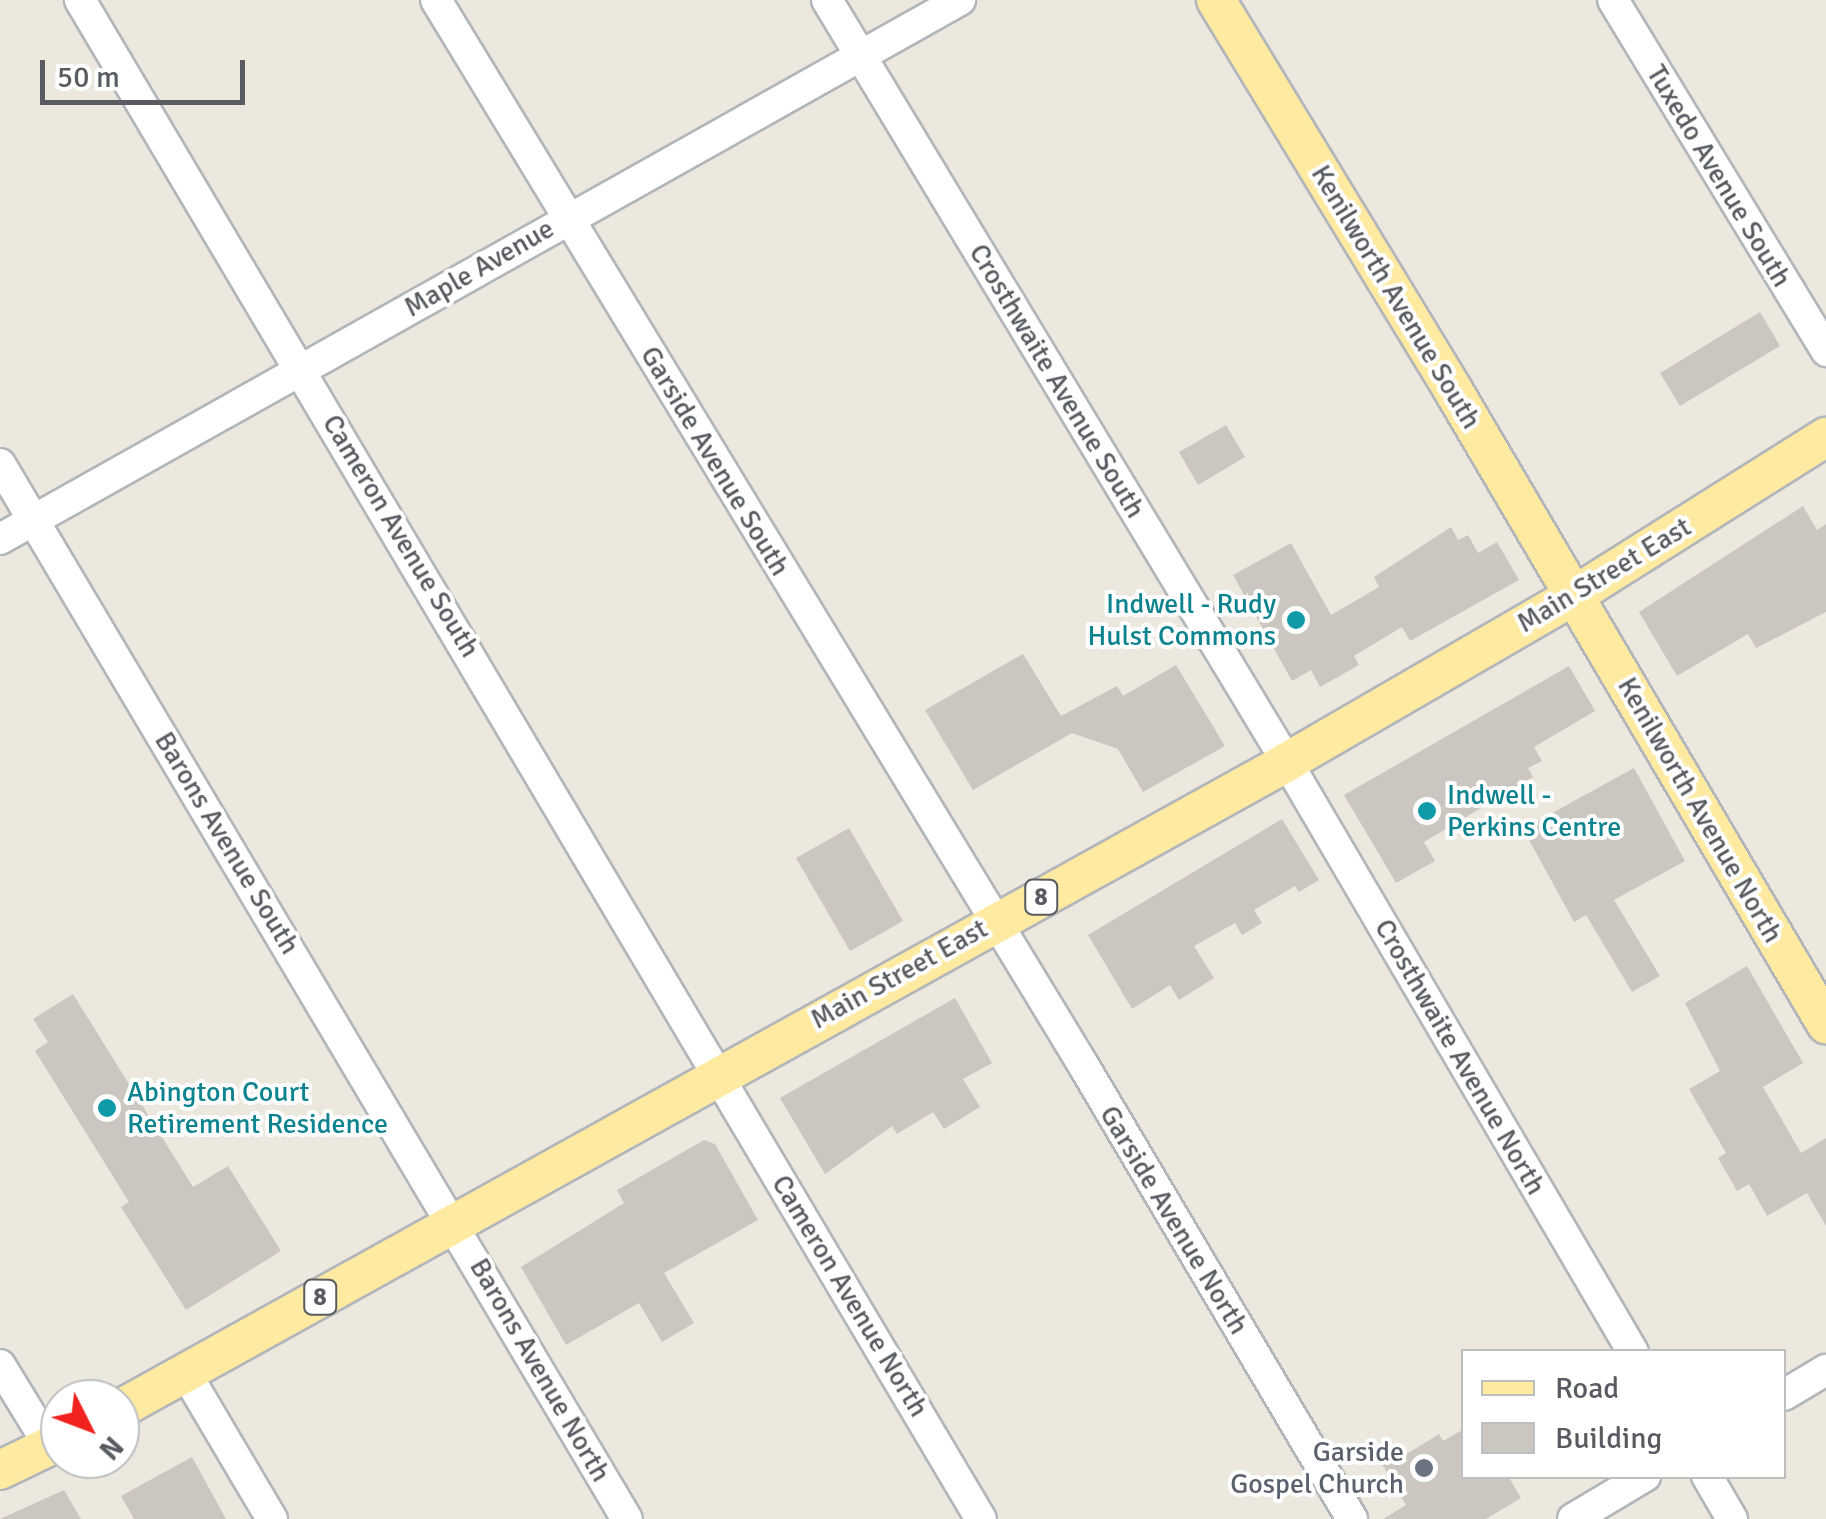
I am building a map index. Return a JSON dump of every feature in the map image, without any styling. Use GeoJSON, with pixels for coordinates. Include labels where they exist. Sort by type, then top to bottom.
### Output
{"type":"FeatureCollection","features":[{"type":"Feature","properties":{"kind":"main road","name":"Kenilworth Avenue South"},"geometry":{"type":"LineString","coordinates":[[1216,0],[1574,595]]}},
{"type":"Feature","properties":{"kind":"main road","name":"Main Street East"},"geometry":{"type":"LineString","coordinates":[[140,1398],[1287,762],[1574,595],[1826,437]]}},
{"type":"Feature","properties":{"kind":"main road","name":"Kenilworth Avenue North"},"geometry":{"type":"LineString","coordinates":[[1574,595],[1826,1024]]}},
{"type":"Feature","properties":{"kind":"main road"},"geometry":{"type":"LineString","coordinates":[[0,1470],[40,1451]]}},
{"type":"Feature","properties":{"kind":"street","name":"Cameron Avenue South"},"geometry":{"type":"LineString","coordinates":[[80,0],[719,1074]]}},
{"type":"Feature","properties":{"kind":"street","name":"Garside Avenue South"},"geometry":{"type":"LineString","coordinates":[[436,0],[993,922]]}},
{"type":"Feature","properties":{"kind":"street","name":"Crosthwaite Avenue South"},"geometry":{"type":"LineString","coordinates":[[828,0],[1287,762]]}},
{"type":"Feature","properties":{"kind":"street","name":"Maple Avenue"},"geometry":{"type":"LineString","coordinates":[[0,539],[960,0]]}},
{"type":"Feature","properties":{"kind":"street","name":"Tuxedo Avenue South"},"geometry":{"type":"LineString","coordinates":[[1612,0],[1826,351]]}},
{"type":"Feature","properties":{"kind":"street","name":"Barons Avenue South"},"geometry":{"type":"LineString","coordinates":[[0,464],[454,1221]]}},
{"type":"Feature","properties":{"kind":"street","name":"Crosthwaite Avenue North"},"geometry":{"type":"LineString","coordinates":[[1287,762],[1631,1349]]}},
{"type":"Feature","properties":{"kind":"street","name":"Garside Avenue North"},"geometry":{"type":"LineString","coordinates":[[993,922],[1352,1519]]}},
{"type":"Feature","properties":{"kind":"street","name":"Cameron Avenue North"},"geometry":{"type":"LineString","coordinates":[[719,1074],[981,1519]]}},
{"type":"Feature","properties":{"kind":"street","name":"Barons Avenue North"},"geometry":{"type":"LineString","coordinates":[[454,1221],[627,1519]]}},
{"type":"Feature","properties":{"kind":"street"},"geometry":{"type":"LineString","coordinates":[[0,1364],[40,1422]]}},
{"type":"Feature","properties":{"kind":"street"},"geometry":{"type":"LineString","coordinates":[[1786,1394],[1826,1370]]}},
{"type":"Feature","properties":{"kind":"street"},"geometry":{"type":"LineString","coordinates":[[186,1372],[272,1519]]}},
{"type":"Feature","properties":{"kind":"street"},"geometry":{"type":"LineString","coordinates":[[1573,1519],[1639,1479]]}},
{"type":"Feature","properties":{"kind":"street"},"geometry":{"type":"LineString","coordinates":[[1708,1479],[1732,1519]]}},
{"type":"Feature","properties":{"kind":"building"},"geometry":{"type":"Polygon","coordinates":[[[1760,312],[1780,346],[1680,406],[1660,373],[1760,312]]]}},
{"type":"Feature","properties":{"kind":"building"},"geometry":{"type":"Polygon","coordinates":[[[1226,425],[1245,457],[1198,485],[1179,452],[1226,425]]]}},
{"type":"Feature","properties":{"kind":"building"},"geometry":{"type":"Polygon","coordinates":[[[1803,506],[1817,530],[1826,524],[1826,612],[1756,648],[1748,634],[1677,676],[1639,612],[1803,506]]]}},
{"type":"Feature","properties":{"kind":"building"},"geometry":{"type":"Polygon","coordinates":[[[1451,527],[1458,540],[1468,535],[1478,553],[1497,542],[1519,580],[1410,641],[1402,627],[1354,656],[1359,665],[1320,687],[1311,670],[1292,681],[1233,575],[1291,543],[1331,615],[1379,587],[1374,577],[1451,527]]]}},
{"type":"Feature","properties":{"kind":"building"},"geometry":{"type":"Polygon","coordinates":[[[1023,654],[1061,716],[1117,686],[1123,696],[1176,665],[1225,746],[1143,792],[1118,749],[1072,733],[973,790],[925,710],[1023,654]]]}},
{"type":"Feature","properties":{"kind":"building"},"geometry":{"type":"Polygon","coordinates":[[[1569,666],[1595,711],[1534,747],[1542,761],[1528,768],[1533,777],[1424,842],[1435,861],[1396,883],[1344,795],[1569,666]]]}},
{"type":"Feature","properties":{"kind":"building"},"geometry":{"type":"Polygon","coordinates":[[[1634,768],[1685,861],[1614,900],[1660,976],[1632,992],[1586,915],[1574,922],[1523,829],[1634,768]]]}},
{"type":"Feature","properties":{"kind":"building"},"geometry":{"type":"Polygon","coordinates":[[[1282,819],[1319,880],[1299,892],[1295,886],[1254,910],[1262,923],[1242,935],[1235,923],[1194,946],[1214,978],[1179,1000],[1170,985],[1132,1009],[1088,935],[1282,819]]]}},
{"type":"Feature","properties":{"kind":"building"},"geometry":{"type":"Polygon","coordinates":[[[849,828],[903,921],[850,951],[796,858],[849,828]]]}},
{"type":"Feature","properties":{"kind":"building"},"geometry":{"type":"Polygon","coordinates":[[[1747,966],[1803,1063],[1763,1087],[1801,1153],[1826,1138],[1826,1226],[1807,1193],[1767,1216],[1749,1184],[1737,1191],[1718,1158],[1726,1153],[1689,1089],[1720,1071],[1685,1003],[1747,966]]]}},
{"type":"Feature","properties":{"kind":"building","name":"Abington Court Retirement Residence"},"geometry":{"type":"Polygon","coordinates":[[[73,994],[193,1187],[228,1166],[281,1251],[186,1310],[121,1207],[129,1202],[35,1051],[48,1042],[33,1019],[73,994]]]}},
{"type":"Feature","properties":{"kind":"building"},"geometry":{"type":"Polygon","coordinates":[[[955,998],[992,1063],[963,1079],[980,1107],[944,1129],[933,1112],[897,1134],[892,1126],[825,1174],[780,1098],[955,998]]]}},
{"type":"Feature","properties":{"kind":"building"},"geometry":{"type":"Polygon","coordinates":[[[704,1140],[715,1144],[758,1220],[664,1273],[694,1323],[662,1342],[639,1303],[566,1345],[521,1267],[624,1203],[617,1190],[704,1140]]]}},
{"type":"Feature","properties":{"kind":"building","name":"Garside Gospel Church"},"geometry":{"type":"Polygon","coordinates":[[[1461,1431],[1461,1479],[1510,1479],[1521,1498],[1486,1519],[1383,1519],[1406,1505],[1379,1459],[1397,1448],[1402,1457],[1439,1434],[1443,1441],[1461,1431]]]}},
{"type":"Feature","properties":{"kind":"building"},"geometry":{"type":"Polygon","coordinates":[[[192,1457],[226,1519],[134,1519],[121,1496],[192,1457]]]}},
{"type":"Feature","properties":{"kind":"building"},"geometry":{"type":"Polygon","coordinates":[[[64,1490],[81,1519],[0,1519],[64,1490]]]}},
{"type":"Feature","properties":{"kind":"place","name":"Indwell - Rudy Hulst Commons"},"geometry":{"type":"Point","coordinates":[1296,620]}},
{"type":"Feature","properties":{"kind":"place","name":"Indwell - Perkins Centre"},"geometry":{"type":"Point","coordinates":[1427,811]}},
{"type":"Feature","properties":{"kind":"place","name":"Abington Court Retirement Residence"},"geometry":{"type":"Point","coordinates":[107,1108]}},
{"type":"Feature","properties":{"kind":"place","name":"Garside Gospel Church"},"geometry":{"type":"Point","coordinates":[1424,1468]}}]}
